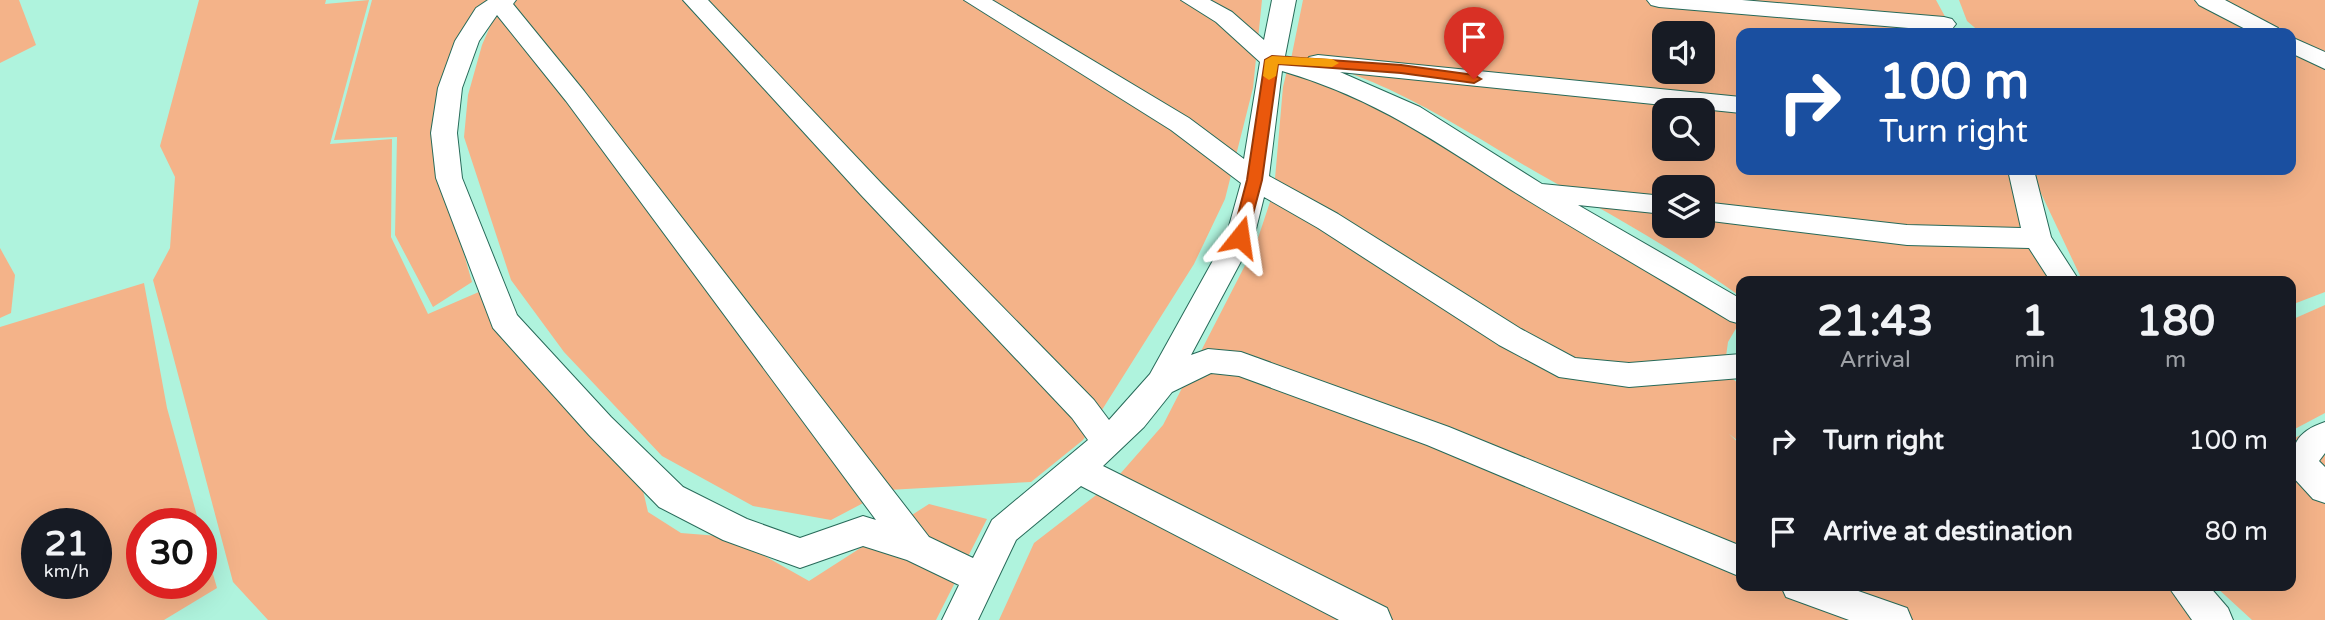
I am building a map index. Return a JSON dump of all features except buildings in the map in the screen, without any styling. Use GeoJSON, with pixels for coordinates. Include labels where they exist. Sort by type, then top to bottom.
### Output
{"type":"FeatureCollection","features":[{"type":"Feature","properties":{"kind":"street"},"geometry":{"type":"LineString","coordinates":[[695,0],[1083,409],[1107,442]]}},
{"type":"Feature","properties":{"kind":"street"},"geometry":{"type":"LineString","coordinates":[[976,0],[1180,124],[1255,180],[1328,221],[1510,337],[1570,369],[1629,375],[1736,366]]}},
{"type":"Feature","properties":{"kind":"street"},"geometry":{"type":"LineString","coordinates":[[1194,0],[1224,17],[1272,60],[1335,78],[1411,113],[1534,191],[1736,310]]}},
{"type":"Feature","properties":{"kind":"street"},"geometry":{"type":"LineString","coordinates":[[960,620],[1004,530],[1078,469],[1133,418],[1161,383],[1240,237],[1255,180],[1272,60],[1284,0]]}},
{"type":"Feature","properties":{"kind":"street"},"geometry":{"type":"LineString","coordinates":[[1659,0],[1942,28]]}},
{"type":"Feature","properties":{"kind":"street"},"geometry":{"type":"LineString","coordinates":[[1931,0],[1951,28]]}},
{"type":"Feature","properties":{"kind":"street"},"geometry":{"type":"LineString","coordinates":[[2207,0],[2260,28]]}},
{"type":"Feature","properties":{"kind":"street"},"geometry":{"type":"LineString","coordinates":[[917,548],[502,2],[484,13],[467,41],[450,88],[444,133],[449,178],[505,320],[600,426],[671,497],[735,530],[800,554],[863,531],[917,548],[980,578]]}},
{"type":"Feature","properties":{"kind":"street"},"geometry":{"type":"LineString","coordinates":[[2296,47],[2325,62]]}},
{"type":"Feature","properties":{"kind":"street"},"geometry":{"type":"LineString","coordinates":[[1272,60],[1401,69],[1736,104]]}},
{"type":"Feature","properties":{"kind":"street"},"geometry":{"type":"LineString","coordinates":[[2022,175],[2037,238],[2062,276]]}},
{"type":"Feature","properties":{"kind":"street"},"geometry":{"type":"LineString","coordinates":[[1534,191],[1652,204]]}},
{"type":"Feature","properties":{"kind":"street"},"geometry":{"type":"LineString","coordinates":[[1715,212],[1907,235],[2037,238]]}},
{"type":"Feature","properties":{"kind":"street"},"geometry":{"type":"LineString","coordinates":[[1161,383],[1208,361],[1241,364],[1438,436],[1736,560]]}},
{"type":"Feature","properties":{"kind":"street"},"geometry":{"type":"LineString","coordinates":[[2325,435],[2317,439],[2300,463],[2325,489]]}},
{"type":"Feature","properties":{"kind":"street"},"geometry":{"type":"LineString","coordinates":[[1078,469],[1374,620]]}},
{"type":"Feature","properties":{"kind":"street"},"geometry":{"type":"LineString","coordinates":[[1813,591],[1894,620]]}},
{"type":"Feature","properties":{"kind":"street"},"geometry":{"type":"LineString","coordinates":[[2190,591],[2214,620]]}},
{"type":"Feature","properties":{"kind":"shaded area"},"geometry":{"type":"Polygon","coordinates":[[[0,0],[19,0],[36,45],[0,63],[0,0]]]}},
{"type":"Feature","properties":{"kind":"shaded area"},"geometry":{"type":"Polygon","coordinates":[[[199,0],[326,0],[325,4],[369,0],[330,144],[392,139],[391,237],[428,314],[495,285],[562,400],[639,473],[648,512],[681,533],[731,537],[809,581],[929,504],[987,519],[936,620],[268,620],[233,582],[217,522],[217,508],[213,508],[153,280],[170,248],[175,177],[160,146],[199,0]]]}},
{"type":"Feature","properties":{"kind":"shaded area"},"geometry":{"type":"Polygon","coordinates":[[[372,0],[489,0],[477,12],[443,181],[472,282],[433,307],[395,235],[397,137],[334,140],[372,0]]]}},
{"type":"Feature","properties":{"kind":"shaded area"},"geometry":{"type":"Polygon","coordinates":[[[512,0],[1262,0],[1253,88],[1225,199],[1194,264],[1083,440],[1031,482],[888,490],[831,520],[753,506],[662,456],[564,352],[511,280],[464,137],[468,95],[482,45],[492,22],[512,0]]]}},
{"type":"Feature","properties":{"kind":"shaded area"},"geometry":{"type":"Polygon","coordinates":[[[1303,0],[1936,0],[1951,28],[1736,28],[1736,175],[2013,175],[2031,246],[2050,276],[1736,276],[1736,294],[1640,232],[1449,121],[1386,88],[1354,75],[1291,59],[1303,0]]]}},
{"type":"Feature","properties":{"kind":"shaded area"},"geometry":{"type":"Polygon","coordinates":[[[1959,0],[2204,0],[2254,28],[1975,28],[1967,21],[1959,0]]]}},
{"type":"Feature","properties":{"kind":"shaded area"},"geometry":{"type":"Polygon","coordinates":[[[2220,0],[2325,0],[2325,56],[2296,42],[2296,28],[2271,28],[2220,0]]]}},
{"type":"Feature","properties":{"kind":"shaded area"},"geometry":{"type":"Polygon","coordinates":[[[2296,51],[2325,65],[2325,292],[2296,303],[2296,276],[2080,276],[2032,175],[2296,175],[2296,51]]]}},
{"type":"Feature","properties":{"kind":"shaded area"},"geometry":{"type":"Polygon","coordinates":[[[1317,65],[1699,282],[1736,311],[1736,328],[1728,342],[1724,371],[1736,382],[1736,439],[1729,434],[1736,440],[1736,591],[2198,591],[2230,620],[999,620],[1034,543],[1113,482],[1163,425],[1256,244],[1274,190],[1283,87],[1288,66],[1317,65]]]}},
{"type":"Feature","properties":{"kind":"shaded area"},"geometry":{"type":"Polygon","coordinates":[[[0,248],[15,275],[11,313],[0,318],[0,248]]]}},
{"type":"Feature","properties":{"kind":"shaded area"},"geometry":{"type":"Polygon","coordinates":[[[144,283],[167,408],[195,508],[126,508],[126,599],[199,599],[164,620],[0,620],[0,327],[144,283]]]}},
{"type":"Feature","properties":{"kind":"shaded area"},"geometry":{"type":"Polygon","coordinates":[[[2325,305],[2325,413],[2296,428],[2296,318],[2325,305]]]}},
{"type":"Feature","properties":{"kind":"shaded area"},"geometry":{"type":"Polygon","coordinates":[[[2325,422],[2325,620],[2252,620],[2220,591],[2296,591],[2296,437],[2325,422]]]}},
{"type":"Feature","properties":{"kind":"slow traffic"},"geometry":{"type":"LineString","coordinates":[[1269,76],[1272,60],[1332,63]]}},
{"type":"Feature","properties":{"kind":"route"},"geometry":{"type":"LineString","coordinates":[[1240,237],[1255,180],[1272,60],[1401,69],[1474,79]]}}]}
